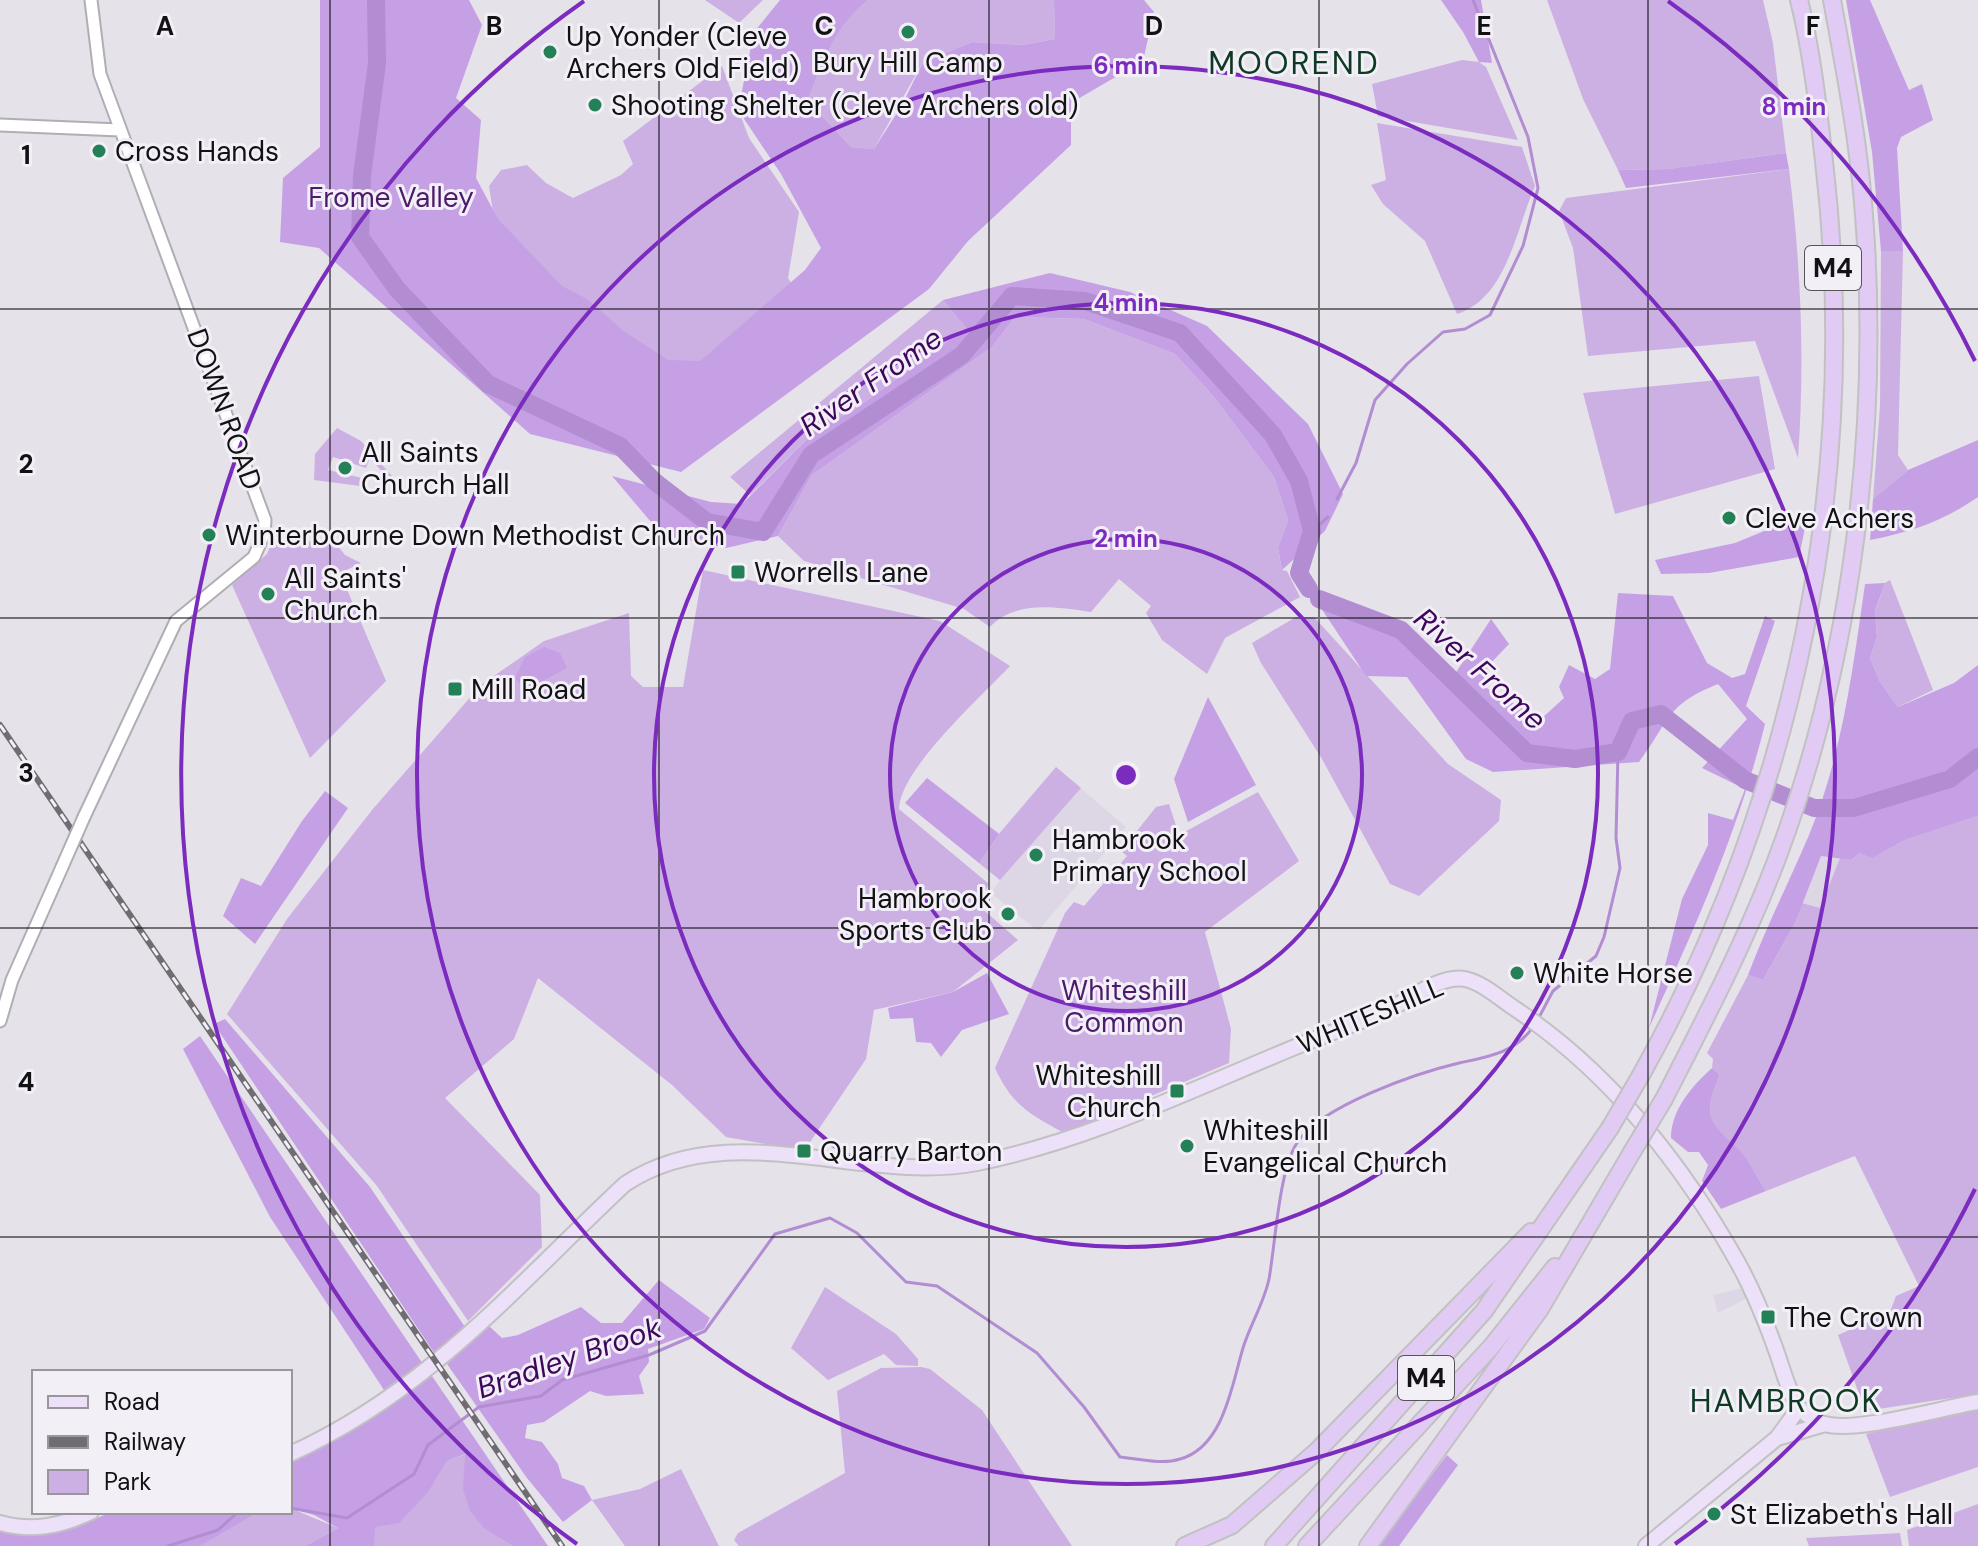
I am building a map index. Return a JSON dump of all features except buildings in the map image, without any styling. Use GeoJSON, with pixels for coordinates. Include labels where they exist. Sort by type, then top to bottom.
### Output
{"type":"FeatureCollection","features":[{"type":"Feature","properties":{"kind":"highway","name":"M4"},"geometry":{"type":"LineString","coordinates":[[1274,1546],[1484,1311],[1564,1199],[1610,1128],[1687,994],[1748,840],[1785,722],[1812,592],[1833,426],[1835,307],[1831,218],[1820,123],[1799,0]]}},
{"type":"Feature","properties":{"kind":"highway","name":"M4"},"geometry":{"type":"LineString","coordinates":[[1368,1546],[1540,1309],[1664,1099],[1710,1008],[1779,854],[1816,729],[1847,579],[1866,426],[1869,316],[1864,214],[1853,119],[1832,0]]}},
{"type":"Feature","properties":{"kind":"highway","name":"M4"},"geometry":{"type":"LineString","coordinates":[[1185,1546],[1232,1525],[1340,1429],[1564,1199]]}},
{"type":"Feature","properties":{"kind":"highway","name":"M4"},"geometry":{"type":"LineString","coordinates":[[1307,1546],[1492,1346],[1591,1221]]}},
{"type":"Feature","properties":{"kind":"main road","name":"WHITESHILL"},"geometry":{"type":"LineString","coordinates":[[292,1453],[372,1407],[450,1353],[617,1191],[655,1168],[720,1151],[877,1167],[944,1168],[980,1162],[1048,1145],[1141,1113],[1387,1011],[1444,982],[1465,979],[1521,1012],[1552,1036],[1592,1069],[1638,1117],[1702,1203],[1759,1305],[1799,1408]]}},
{"type":"Feature","properties":{"kind":"main road"},"geometry":{"type":"LineString","coordinates":[[1777,1438],[1825,1424],[1850,1426],[1978,1402]]}},
{"type":"Feature","properties":{"kind":"main road"},"geometry":{"type":"LineString","coordinates":[[1646,1546],[1777,1438],[1799,1408],[1825,1424]]}},
{"type":"Feature","properties":{"kind":"main road"},"geometry":{"type":"LineString","coordinates":[[0,1523],[18,1528],[46,1527],[87,1514]]}},
{"type":"Feature","properties":{"kind":"street","name":"DOWN ROAD"},"geometry":{"type":"LineString","coordinates":[[0,1021],[12,980],[176,621],[254,557],[264,534],[265,520],[100,74],[91,0]]}},
{"type":"Feature","properties":{"kind":"street"},"geometry":{"type":"LineString","coordinates":[[0,125],[120,130]]}},
{"type":"Feature","properties":{"kind":"shaded area","name":"Hambrook Primary School"},"geometry":{"type":"Polygon","coordinates":[[[1056,767],[1126,827],[1038,931],[991,893],[1000,880],[905,803],[927,778],[999,833],[1056,767]]]}},
{"type":"Feature","properties":{"kind":"shaded area"},"geometry":{"type":"Polygon","coordinates":[[[1821,856],[1840,858],[1820,908],[1802,903],[1821,856]]]}},
{"type":"Feature","properties":{"kind":"shaded area"},"geometry":{"type":"Polygon","coordinates":[[[1743,1288],[1746,1299],[1718,1313],[1713,1295],[1743,1288]]]}},
{"type":"Feature","properties":{"kind":"green space","name":"Frome Valley"},"geometry":{"type":"Polygon","coordinates":[[[320,0],[469,0],[482,25],[456,98],[481,120],[476,178],[498,219],[562,286],[587,299],[625,332],[668,360],[700,361],[805,270],[821,248],[781,174],[738,110],[754,32],[780,0],[868,0],[838,33],[808,101],[851,147],[874,149],[902,105],[923,62],[972,42],[1022,45],[1055,39],[1054,0],[1144,0],[1154,12],[1143,61],[1071,103],[1071,145],[968,241],[929,289],[681,472],[530,434],[319,248],[280,242],[283,178],[320,147],[320,0]]]}},
{"type":"Feature","properties":{"kind":"green space"},"geometry":{"type":"Polygon","coordinates":[[[705,0],[763,0],[739,23],[705,0]]]}},
{"type":"Feature","properties":{"kind":"green space"},"geometry":{"type":"Polygon","coordinates":[[[868,0],[1054,0],[1055,39],[1022,45],[972,42],[923,62],[874,149],[851,147],[808,101],[838,33],[868,0]]]}},
{"type":"Feature","properties":{"kind":"green space"},"geometry":{"type":"Polygon","coordinates":[[[1441,0],[1481,0],[1492,63],[1479,62],[1441,0]]]}},
{"type":"Feature","properties":{"kind":"green space"},"geometry":{"type":"Polygon","coordinates":[[[1547,0],[1763,0],[1773,43],[1786,153],[1668,169],[1618,170],[1583,99],[1547,0]]]}},
{"type":"Feature","properties":{"kind":"green space"},"geometry":{"type":"Polygon","coordinates":[[[1846,0],[1870,0],[1909,90],[1922,84],[1933,120],[1901,137],[1897,148],[1903,251],[1881,251],[1872,152],[1846,0]]]}},
{"type":"Feature","properties":{"kind":"green space"},"geometry":{"type":"Polygon","coordinates":[[[1462,60],[1479,62],[1486,67],[1518,140],[1378,116],[1372,84],[1462,60]]]}},
{"type":"Feature","properties":{"kind":"green space"},"geometry":{"type":"Polygon","coordinates":[[[722,66],[749,138],[799,212],[788,278],[795,289],[692,375],[594,326],[494,218],[489,186],[501,170],[527,165],[546,183],[573,198],[621,175],[633,164],[623,141],[722,66]]]}},
{"type":"Feature","properties":{"kind":"green space"},"geometry":{"type":"Polygon","coordinates":[[[1377,123],[1522,147],[1535,186],[1499,278],[1474,306],[1457,314],[1425,241],[1383,204],[1371,185],[1386,180],[1377,123]]]}},
{"type":"Feature","properties":{"kind":"green space"},"geometry":{"type":"Polygon","coordinates":[[[1786,153],[1789,169],[1626,188],[1618,170],[1668,169],[1786,153]]]}},
{"type":"Feature","properties":{"kind":"green space"},"geometry":{"type":"Polygon","coordinates":[[[1789,169],[1801,314],[1798,458],[1755,341],[1588,356],[1573,248],[1559,211],[1566,198],[1789,169]]]}},
{"type":"Feature","properties":{"kind":"green space"},"geometry":{"type":"Polygon","coordinates":[[[1881,251],[1903,251],[1898,455],[1908,470],[1873,499],[1880,406],[1881,251]]]}},
{"type":"Feature","properties":{"kind":"green space"},"geometry":{"type":"Polygon","coordinates":[[[1050,273],[1130,292],[1207,326],[1308,424],[1343,494],[1325,531],[1282,570],[1278,548],[1288,520],[1274,477],[1214,397],[1175,354],[1084,319],[1015,317],[992,347],[812,475],[778,536],[726,548],[662,535],[612,476],[711,502],[742,504],[814,432],[858,407],[966,328],[943,300],[1050,273]]]}},
{"type":"Feature","properties":{"kind":"green space"},"geometry":{"type":"Polygon","coordinates":[[[943,300],[966,328],[858,407],[814,432],[750,495],[730,477],[943,300]]]}},
{"type":"Feature","properties":{"kind":"green space"},"geometry":{"type":"Polygon","coordinates":[[[1015,317],[1084,319],[1175,354],[1214,397],[1274,477],[1288,520],[1278,548],[1282,570],[1287,571],[1300,597],[1225,638],[1207,674],[1162,640],[1146,613],[1151,606],[1119,579],[1091,612],[1051,607],[1024,609],[1000,618],[990,627],[964,609],[804,561],[778,536],[812,475],[992,347],[1015,317]]]}},
{"type":"Feature","properties":{"kind":"green space"},"geometry":{"type":"Polygon","coordinates":[[[1759,376],[1775,469],[1615,514],[1583,393],[1759,376]]]}},
{"type":"Feature","properties":{"kind":"green space"},"geometry":{"type":"Polygon","coordinates":[[[337,428],[361,441],[392,476],[391,482],[370,458],[366,468],[333,457],[328,470],[362,478],[360,486],[314,480],[315,454],[337,428]]]}},
{"type":"Feature","properties":{"kind":"green space"},"geometry":{"type":"Polygon","coordinates":[[[1978,440],[1978,497],[1953,513],[1927,524],[1870,540],[1873,499],[1908,470],[1978,440]]]}},
{"type":"Feature","properties":{"kind":"green space"},"geometry":{"type":"Polygon","coordinates":[[[1808,513],[1799,557],[1709,573],[1661,574],[1655,560],[1735,543],[1808,513]]]}},
{"type":"Feature","properties":{"kind":"green space"},"geometry":{"type":"Polygon","coordinates":[[[334,541],[345,555],[361,563],[340,573],[386,681],[310,758],[232,585],[267,554],[272,542],[334,541]]]}},
{"type":"Feature","properties":{"kind":"green space"},"geometry":{"type":"Polygon","coordinates":[[[703,570],[940,621],[1010,666],[927,754],[903,793],[899,809],[989,884],[978,905],[1018,940],[953,992],[874,1010],[866,1059],[804,1151],[726,1137],[672,1085],[538,978],[514,1039],[445,1098],[540,1195],[542,1247],[468,1321],[377,1186],[227,1014],[287,919],[372,810],[481,685],[544,641],[629,613],[631,676],[643,687],[683,687],[703,570]]]}},
{"type":"Feature","properties":{"kind":"green space"},"geometry":{"type":"Polygon","coordinates":[[[1890,580],[1933,690],[1898,707],[1880,682],[1870,658],[1877,637],[1875,612],[1885,583],[1890,580]]]}},
{"type":"Feature","properties":{"kind":"green space"},"geometry":{"type":"Polygon","coordinates":[[[1885,583],[1875,611],[1877,637],[1870,658],[1880,682],[1898,707],[1954,683],[1978,665],[1978,816],[1905,840],[1872,858],[1860,853],[1851,860],[1821,856],[1795,923],[1763,980],[1748,975],[1809,835],[1830,774],[1845,711],[1865,584],[1885,583]]]}},
{"type":"Feature","properties":{"kind":"green space"},"geometry":{"type":"Polygon","coordinates":[[[1618,593],[1673,596],[1707,663],[1732,678],[1745,674],[1765,616],[1775,621],[1746,706],[1765,724],[1742,803],[1714,879],[1649,1028],[1682,899],[1708,845],[1708,813],[1733,820],[1745,789],[1702,768],[1747,719],[1718,684],[1678,707],[1639,762],[1493,772],[1466,759],[1407,677],[1366,676],[1321,608],[1406,637],[1451,680],[1491,619],[1509,644],[1488,666],[1483,686],[1541,719],[1564,698],[1559,687],[1569,665],[1595,679],[1610,669],[1618,593]]]}},
{"type":"Feature","properties":{"kind":"green space"},"geometry":{"type":"Polygon","coordinates":[[[1296,617],[1314,617],[1448,764],[1501,800],[1499,821],[1419,896],[1390,884],[1322,759],[1261,663],[1252,643],[1296,617]]]}},
{"type":"Feature","properties":{"kind":"green space"},"geometry":{"type":"Polygon","coordinates":[[[544,647],[560,653],[567,668],[541,682],[542,693],[529,695],[515,678],[525,657],[544,647]]]}},
{"type":"Feature","properties":{"kind":"green space"},"geometry":{"type":"Polygon","coordinates":[[[1208,697],[1256,785],[1188,822],[1174,779],[1208,697]]]}},
{"type":"Feature","properties":{"kind":"green space"},"geometry":{"type":"Polygon","coordinates":[[[1056,767],[1081,788],[1000,880],[979,863],[999,834],[1056,767]]]}},
{"type":"Feature","properties":{"kind":"green space"},"geometry":{"type":"Polygon","coordinates":[[[927,778],[999,834],[979,863],[905,803],[927,778]]]}},
{"type":"Feature","properties":{"kind":"green space"},"geometry":{"type":"Polygon","coordinates":[[[325,791],[348,808],[255,944],[223,916],[241,878],[261,886],[325,791]]]}},
{"type":"Feature","properties":{"kind":"green space","name":"Whiteshill Common"},"geometry":{"type":"Polygon","coordinates":[[[1258,792],[1299,861],[1205,932],[1231,1029],[1229,1063],[1064,1133],[1031,1114],[1015,1100],[995,1068],[1065,913],[1074,902],[1084,906],[1127,856],[1121,851],[1156,807],[1169,804],[1179,835],[1258,792]]]}},
{"type":"Feature","properties":{"kind":"green space"},"geometry":{"type":"Polygon","coordinates":[[[1978,816],[1978,1394],[1865,1411],[1838,1335],[1890,1312],[1896,1296],[1919,1286],[1855,1156],[1766,1191],[1748,1161],[1712,1119],[1711,1102],[1720,1075],[1712,1068],[1713,1059],[1707,1053],[1748,975],[1763,980],[1795,923],[1802,903],[1820,908],[1840,858],[1851,860],[1860,853],[1873,857],[1905,840],[1978,816]]]}},
{"type":"Feature","properties":{"kind":"green space"},"geometry":{"type":"Polygon","coordinates":[[[987,973],[1009,1014],[962,1030],[941,1057],[931,1043],[916,1042],[913,1018],[890,1019],[888,1008],[953,992],[987,973]]]}},
{"type":"Feature","properties":{"kind":"green space"},"geometry":{"type":"Polygon","coordinates":[[[225,1019],[370,1187],[465,1327],[435,1354],[214,1024],[225,1019]]]}},
{"type":"Feature","properties":{"kind":"green space"},"geometry":{"type":"Polygon","coordinates":[[[200,1036],[423,1364],[384,1390],[270,1217],[183,1049],[200,1036]]]}},
{"type":"Feature","properties":{"kind":"green space"},"geometry":{"type":"Polygon","coordinates":[[[1712,1068],[1720,1075],[1711,1102],[1712,1119],[1745,1156],[1766,1191],[1721,1209],[1702,1181],[1708,1165],[1699,1152],[1688,1152],[1671,1138],[1679,1108],[1712,1068]]]}},
{"type":"Feature","properties":{"kind":"green space"},"geometry":{"type":"Polygon","coordinates":[[[659,1280],[710,1318],[704,1329],[648,1349],[649,1362],[639,1376],[644,1394],[606,1396],[590,1391],[544,1422],[527,1425],[525,1438],[542,1442],[558,1464],[562,1478],[584,1486],[592,1500],[563,1522],[527,1478],[447,1364],[489,1326],[502,1338],[518,1335],[581,1307],[601,1323],[622,1323],[659,1280]]]}},
{"type":"Feature","properties":{"kind":"green space"},"geometry":{"type":"Polygon","coordinates":[[[825,1287],[896,1334],[918,1359],[918,1366],[896,1365],[884,1354],[828,1380],[791,1348],[825,1287]]]}},
{"type":"Feature","properties":{"kind":"green space"},"geometry":{"type":"Polygon","coordinates":[[[881,1368],[930,1369],[982,1410],[1072,1546],[739,1546],[734,1540],[738,1533],[845,1473],[837,1391],[881,1368]]]}},
{"type":"Feature","properties":{"kind":"green space"},"geometry":{"type":"Polygon","coordinates":[[[432,1376],[548,1546],[513,1546],[484,1528],[470,1511],[463,1489],[465,1454],[447,1461],[430,1490],[399,1523],[375,1527],[374,1546],[305,1546],[338,1528],[314,1515],[292,1509],[292,1462],[376,1415],[432,1376]]]}},
{"type":"Feature","properties":{"kind":"green space"},"geometry":{"type":"Polygon","coordinates":[[[1978,1407],[1978,1467],[1890,1497],[1866,1434],[1978,1407]]]}},
{"type":"Feature","properties":{"kind":"green space"},"geometry":{"type":"Polygon","coordinates":[[[466,1454],[466,1485],[472,1509],[487,1528],[513,1546],[374,1546],[374,1527],[430,1490],[447,1461],[466,1454]]]}},
{"type":"Feature","properties":{"kind":"green space"},"geometry":{"type":"Polygon","coordinates":[[[1447,1455],[1458,1465],[1399,1546],[1377,1546],[1447,1455]]]}},
{"type":"Feature","properties":{"kind":"green space"},"geometry":{"type":"Polygon","coordinates":[[[681,1469],[719,1546],[625,1546],[592,1500],[640,1489],[681,1469]]]}},
{"type":"Feature","properties":{"kind":"green space"},"geometry":{"type":"Polygon","coordinates":[[[1978,1504],[1978,1546],[1909,1546],[1907,1530],[1978,1504]]]}},
{"type":"Feature","properties":{"kind":"green space"},"geometry":{"type":"Polygon","coordinates":[[[292,1509],[338,1528],[305,1546],[200,1546],[248,1515],[292,1514],[292,1509]]]}},
{"type":"Feature","properties":{"kind":"green space"},"geometry":{"type":"Polygon","coordinates":[[[106,1514],[255,1514],[200,1546],[0,1546],[0,1531],[43,1535],[106,1514]]]}},
{"type":"Feature","properties":{"kind":"green space"},"geometry":{"type":"Polygon","coordinates":[[[1900,1533],[1902,1546],[1809,1546],[1806,1538],[1900,1533]]]}},
{"type":"Feature","properties":{"kind":"waterway","name":"River Frome"},"geometry":{"type":"LineString","coordinates":[[376,0],[377,63],[362,176],[360,237],[397,289],[488,384],[620,446],[654,481],[707,522],[763,532],[811,455],[962,355],[1012,296],[1085,301],[1180,333],[1273,435],[1299,481],[1312,531],[1299,573],[1309,589]]}},
{"type":"Feature","properties":{"kind":"waterway"},"geometry":{"type":"LineString","coordinates":[[1337,499],[1356,463],[1375,400],[1407,364],[1443,332],[1465,329],[1490,315],[1523,246],[1538,188],[1528,137],[1473,0]]}},
{"type":"Feature","properties":{"kind":"waterway"},"geometry":{"type":"LineString","coordinates":[[1312,531],[1328,517]]}},
{"type":"Feature","properties":{"kind":"waterway","name":"River Frome"},"geometry":{"type":"LineString","coordinates":[[1319,599],[1401,630],[1527,753],[1575,759],[1618,752],[1632,721],[1661,714],[1745,780],[1814,808],[1854,808],[1950,779],[1978,757]]}},
{"type":"Feature","properties":{"kind":"waterway","name":"Bradley Brook"},"geometry":{"type":"LineString","coordinates":[[1537,1021],[1553,991],[1596,956],[1604,937],[1620,868],[1616,838],[1618,752]]}},
{"type":"Feature","properties":{"kind":"waterway","name":"Bradley Brook"},"geometry":{"type":"LineString","coordinates":[[292,1508],[347,1518],[414,1474],[428,1445],[479,1407],[541,1396],[562,1380],[649,1355],[705,1331],[775,1234],[830,1218],[857,1233],[906,1282],[937,1286],[1037,1353],[1084,1407],[1120,1457],[1158,1462],[1180,1459],[1207,1442],[1230,1396],[1246,1339],[1267,1288],[1282,1189],[1297,1143],[1309,1129],[1347,1104],[1419,1075],[1500,1052],[1518,1043],[1533,1027]]}},
{"type":"Feature","properties":{"kind":"waterway","name":"Bradley Brook"},"geometry":{"type":"LineString","coordinates":[[168,1546],[218,1530],[236,1514]]}},
{"type":"Feature","properties":{"kind":"railway"},"geometry":{"type":"LineString","coordinates":[[0,725],[562,1546]]}},
{"type":"Feature","properties":{"kind":"place","name":"Bury Hill Camp"},"geometry":{"type":"Point","coordinates":[908,32]}},
{"type":"Feature","properties":{"kind":"place","name":"Up Yonder (Cleve Archers Old Field)"},"geometry":{"type":"Point","coordinates":[550,52]}},
{"type":"Feature","properties":{"kind":"place","name":"Shooting Shelter (Cleve Archers old)"},"geometry":{"type":"Point","coordinates":[595,105]}},
{"type":"Feature","properties":{"kind":"place","name":"Cross Hands"},"geometry":{"type":"Point","coordinates":[99,151]}},
{"type":"Feature","properties":{"kind":"place","name":"All Saints Church Hall"},"geometry":{"type":"Point","coordinates":[345,468]}},
{"type":"Feature","properties":{"kind":"place","name":"Cleve Achers"},"geometry":{"type":"Point","coordinates":[1729,518]}},
{"type":"Feature","properties":{"kind":"place","name":"Winterbourne Down Methodist Church"},"geometry":{"type":"Point","coordinates":[209,535]}},
{"type":"Feature","properties":{"kind":"place","name":"Worrells Lane"},"geometry":{"type":"Point","coordinates":[738,572]}},
{"type":"Feature","properties":{"kind":"place","name":"All Saints' Church"},"geometry":{"type":"Point","coordinates":[268,594]}},
{"type":"Feature","properties":{"kind":"place","name":"Mill Road"},"geometry":{"type":"Point","coordinates":[455,689]}},
{"type":"Feature","properties":{"kind":"place","name":"Hambrook Primary School"},"geometry":{"type":"Point","coordinates":[1036,855]}},
{"type":"Feature","properties":{"kind":"place","name":"Hambrook Sports Club"},"geometry":{"type":"Point","coordinates":[1008,914]}},
{"type":"Feature","properties":{"kind":"place","name":"White Horse"},"geometry":{"type":"Point","coordinates":[1517,973]}},
{"type":"Feature","properties":{"kind":"place","name":"Whiteshill Church"},"geometry":{"type":"Point","coordinates":[1177,1091]}},
{"type":"Feature","properties":{"kind":"place","name":"Whiteshill Evangelical Church"},"geometry":{"type":"Point","coordinates":[1187,1146]}},
{"type":"Feature","properties":{"kind":"place","name":"Quarry Barton"},"geometry":{"type":"Point","coordinates":[804,1151]}},
{"type":"Feature","properties":{"kind":"place","name":"The Crown"},"geometry":{"type":"Point","coordinates":[1768,1317]}},
{"type":"Feature","properties":{"kind":"place","name":"St Elizabeth's Hall"},"geometry":{"type":"Point","coordinates":[1714,1514]}},
{"type":"Feature","properties":{"kind":"district","name":"MOOREND"},"geometry":{"type":"Point","coordinates":[1294,63]}},
{"type":"Feature","properties":{"kind":"district","name":"HAMBROOK"},"geometry":{"type":"Point","coordinates":[1786,1401]}}]}
